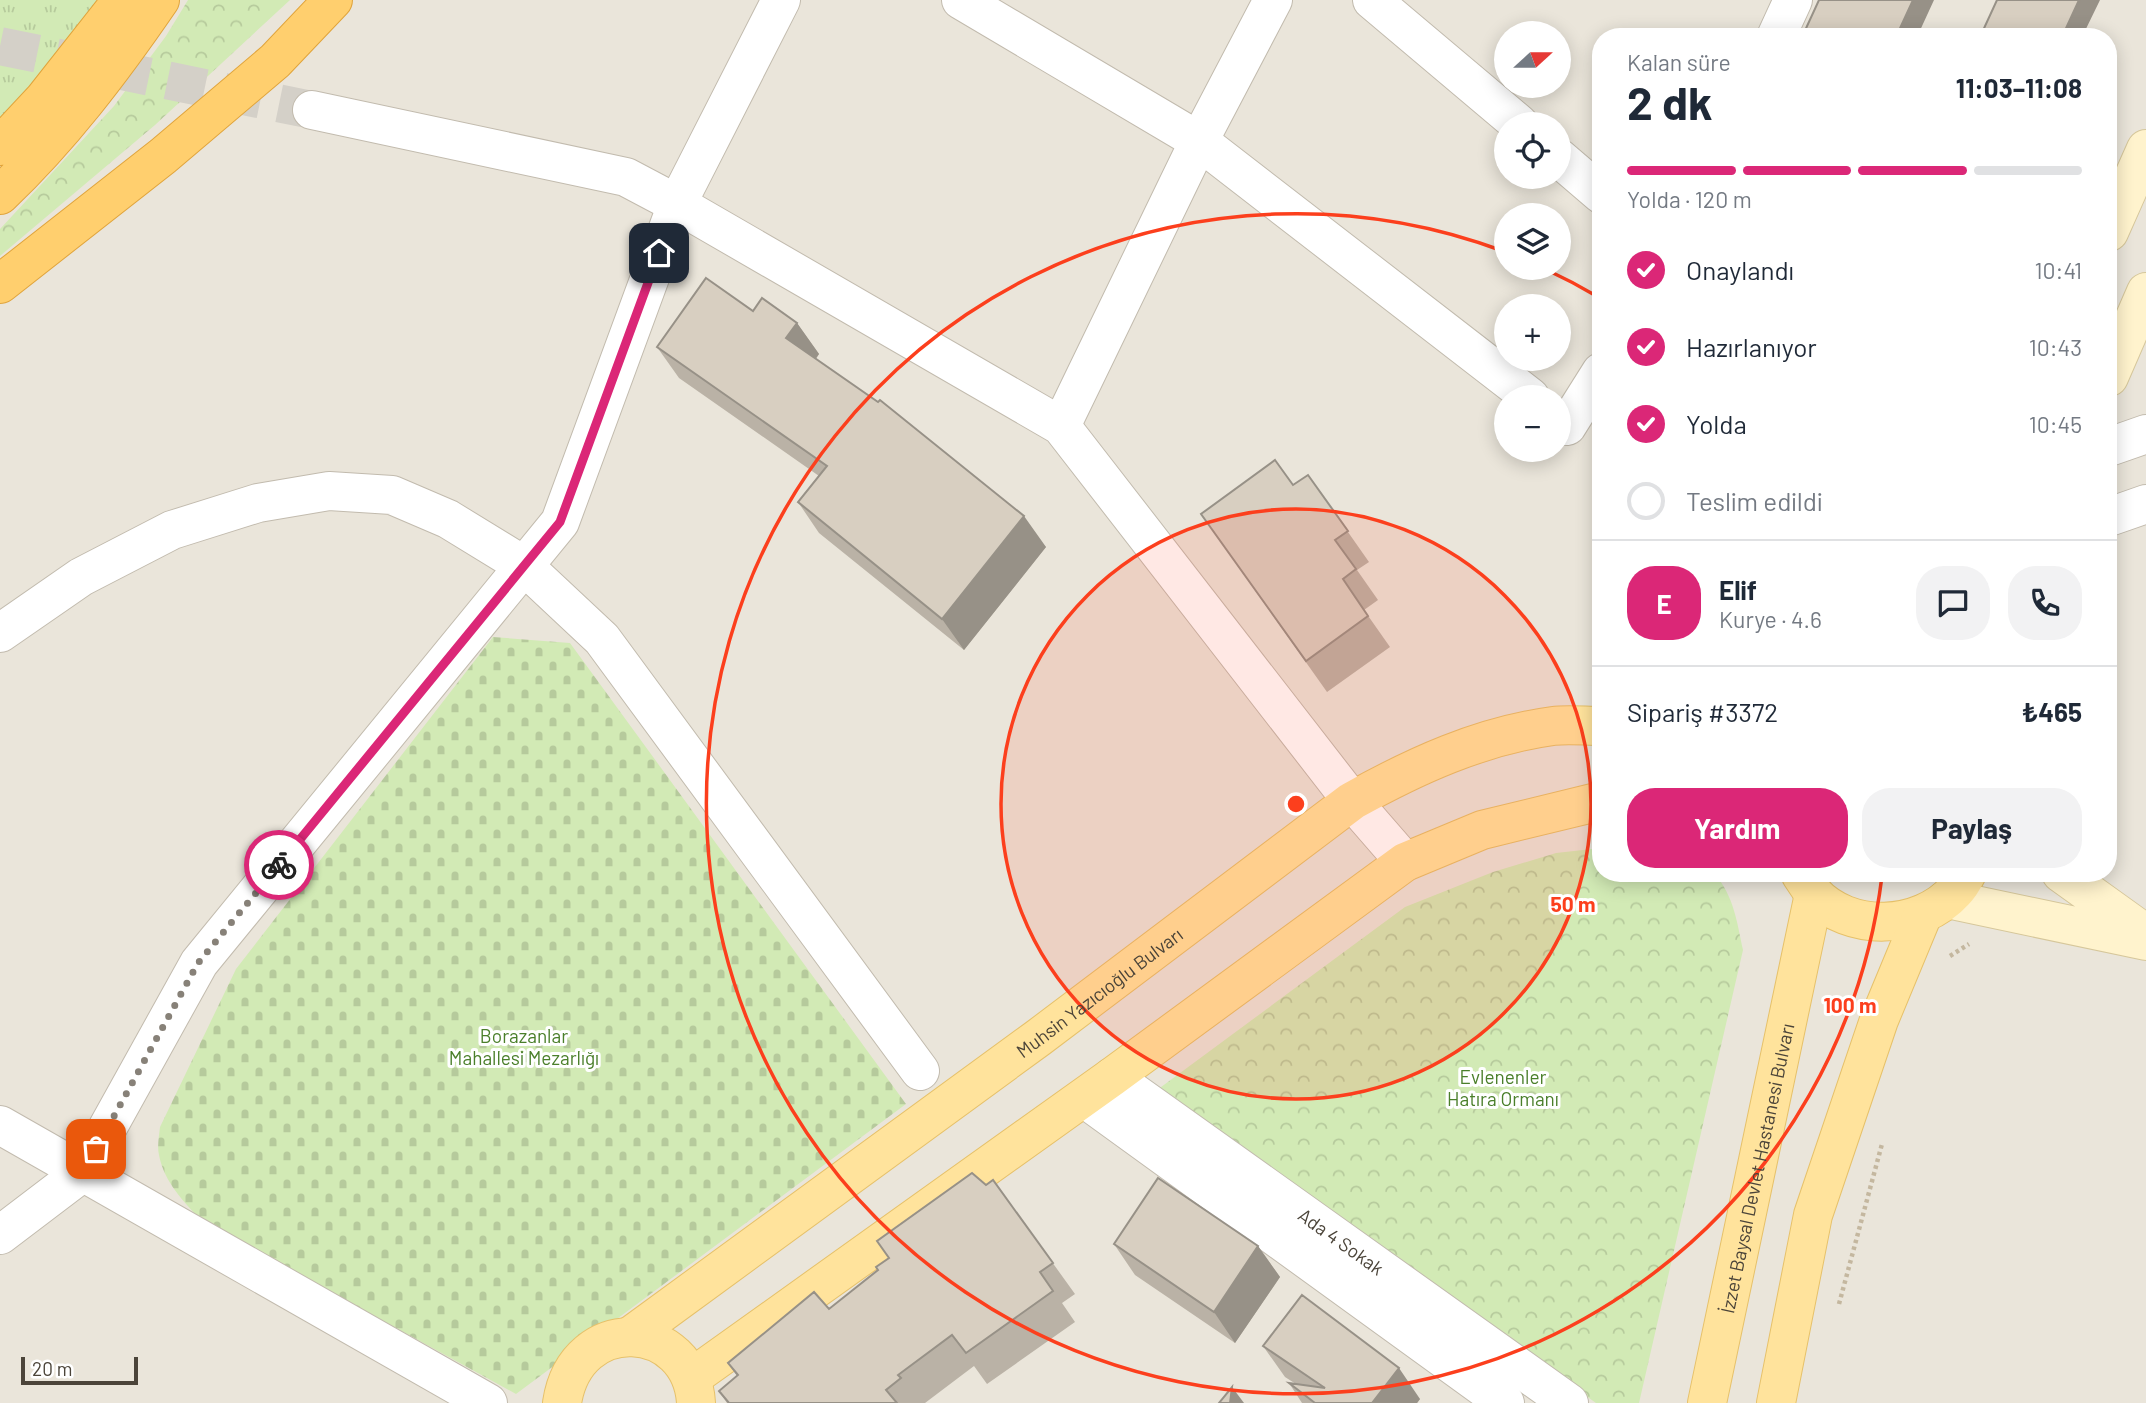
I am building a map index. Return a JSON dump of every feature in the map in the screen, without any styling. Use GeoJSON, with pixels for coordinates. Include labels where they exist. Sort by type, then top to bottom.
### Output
{"type":"FeatureCollection","features":[{"type":"Feature","properties":{"kind":"highway"},"geometry":{"type":"LineString","coordinates":[[0,146],[44,99],[122,0]]}},
{"type":"Feature","properties":{"kind":"highway"},"geometry":{"type":"LineString","coordinates":[[0,195],[72,118],[122,55],[160,0]]}},
{"type":"Feature","properties":{"kind":"highway"},"geometry":{"type":"LineString","coordinates":[[0,284],[163,156],[275,61],[333,0]]}},
{"type":"Feature","properties":{"kind":"main road"},"geometry":{"type":"LineString","coordinates":[[2117,214],[2146,149]]}},
{"type":"Feature","properties":{"kind":"main road"},"geometry":{"type":"LineString","coordinates":[[2117,359],[2146,292]]}},
{"type":"Feature","properties":{"kind":"main road","name":"Muhsin Yazıcıoğlu Bulvarı"},"geometry":{"type":"LineString","coordinates":[[629,1337],[1027,1046],[1352,801],[1407,770],[1498,736],[1555,726],[1592,725]]}},
{"type":"Feature","properties":{"kind":"main road"},"geometry":{"type":"LineString","coordinates":[[562,1403],[565,1384],[575,1365],[589,1350],[608,1340],[629,1337],[649,1340],[666,1349],[681,1362],[694,1391],[1405,862],[1482,830],[1592,803]]}},
{"type":"Feature","properties":{"kind":"main road"},"geometry":{"type":"LineString","coordinates":[[2074,882],[2146,934]]}},
{"type":"Feature","properties":{"kind":"main road"},"geometry":{"type":"LineString","coordinates":[[1807,884],[1840,912],[1870,922],[1901,921],[1946,895],[2146,941]]}},
{"type":"Feature","properties":{"kind":"main road","name":"İzzet Baysal Devlet Hastanesi Bulvarı"},"geometry":{"type":"LineString","coordinates":[[1707,1403],[1807,884]]}},
{"type":"Feature","properties":{"kind":"main road"},"geometry":{"type":"LineString","coordinates":[[1776,1403],[1813,1215],[1880,1020],[1946,895]]}},
{"type":"Feature","properties":{"kind":"street"},"geometry":{"type":"LineString","coordinates":[[0,1235],[83,1172],[198,963],[560,522],[677,204],[781,0]]}},
{"type":"Feature","properties":{"kind":"street"},"geometry":{"type":"LineString","coordinates":[[961,0],[1199,141],[1514,385]]}},
{"type":"Feature","properties":{"kind":"street"},"geometry":{"type":"LineString","coordinates":[[1060,426],[1199,141],[1273,0]]}},
{"type":"Feature","properties":{"kind":"street"},"geometry":{"type":"LineString","coordinates":[[1371,0],[1505,112]]}},
{"type":"Feature","properties":{"kind":"street"},"geometry":{"type":"LineString","coordinates":[[1780,28],[1793,0]]}},
{"type":"Feature","properties":{"kind":"street"},"geometry":{"type":"LineString","coordinates":[[312,110],[626,177],[1060,426],[1352,801],[1405,862]]}},
{"type":"Feature","properties":{"kind":"street"},"geometry":{"type":"LineString","coordinates":[[1571,168],[1592,186]]}},
{"type":"Feature","properties":{"kind":"street"},"geometry":{"type":"LineString","coordinates":[[1571,420],[1592,386]]}},
{"type":"Feature","properties":{"kind":"street"},"geometry":{"type":"LineString","coordinates":[[2117,444],[2146,434]]}},
{"type":"Feature","properties":{"kind":"street"},"geometry":{"type":"LineString","coordinates":[[0,633],[81,577],[172,530],[258,503],[329,491],[392,495],[448,519],[523,565],[602,639],[920,1071]]}},
{"type":"Feature","properties":{"kind":"street"},"geometry":{"type":"LineString","coordinates":[[2117,514],[2146,505]]}},
{"type":"Feature","properties":{"kind":"street","name":"Ada 4 Sokak"},"geometry":{"type":"LineString","coordinates":[[1098,1088],[1505,1403]]}},
{"type":"Feature","properties":{"kind":"street","name":"Ada 4 Sokak"},"geometry":{"type":"LineString","coordinates":[[1098,1088],[1569,1403]]}},
{"type":"Feature","properties":{"kind":"street"},"geometry":{"type":"LineString","coordinates":[[0,1125],[488,1403]]}},
{"type":"Feature","properties":{"kind":"path"},"geometry":{"type":"LineString","coordinates":[[1948,957],[1976,939]]}},
{"type":"Feature","properties":{"kind":"path"},"geometry":{"type":"LineString","coordinates":[[1837,1311],[1883,1139]]}},
{"type":"Feature","properties":{"kind":"shaded area"},"geometry":{"type":"Polygon","coordinates":[[[0,0],[2146,0],[2146,1403],[0,1403],[0,0]]]}},
{"type":"Feature","properties":{"kind":"green space"},"geometry":{"type":"Polygon","coordinates":[[[0,0],[97,0],[77,30],[0,124],[0,0]]]}},
{"type":"Feature","properties":{"kind":"green space"},"geometry":{"type":"Polygon","coordinates":[[[188,0],[290,0],[155,125],[0,256],[0,229],[114,106],[166,36],[188,0]]]}},
{"type":"Feature","properties":{"kind":"green space","name":"Borazanlar Mahallesi Mezarlığı"},"geometry":{"type":"Polygon","coordinates":[[[493,637],[570,643],[906,1104],[516,1394],[202,1221],[170,1183],[158,1149],[160,1127],[236,969],[493,637]]]}},
{"type":"Feature","properties":{"kind":"green space","name":"Evlenenler Hatıra Ormanı"},"geometry":{"type":"Polygon","coordinates":[[[1592,849],[1592,882],[1721,882],[1730,900],[1743,950],[1639,1403],[1596,1403],[1157,1090],[1405,907],[1493,872],[1556,853],[1592,849]]]}},
{"type":"Feature","properties":{"kind":"building"},"geometry":{"type":"Polygon","coordinates":[[[1819,0],[1913,0],[1900,28],[1806,28],[1819,0]]]}},
{"type":"Feature","properties":{"kind":"building"},"geometry":{"type":"Polygon","coordinates":[[[1997,0],[2079,0],[2066,28],[1984,28],[1997,0]]]}},
{"type":"Feature","properties":{"kind":"building"},"geometry":{"type":"Polygon","coordinates":[[[706,278],[753,311],[762,298],[797,323],[786,338],[878,402],[880,400],[1024,516],[942,619],[798,502],[827,466],[657,347],[706,278]]]}},
{"type":"Feature","properties":{"kind":"building"},"geometry":{"type":"Polygon","coordinates":[[[1275,460],[1293,485],[1308,475],[1348,531],[1335,540],[1356,569],[1343,579],[1368,616],[1306,661],[1201,514],[1275,460]]]}},
{"type":"Feature","properties":{"kind":"building"},"geometry":{"type":"Polygon","coordinates":[[[972,1173],[986,1185],[993,1180],[1053,1263],[1040,1272],[1053,1291],[966,1353],[952,1335],[898,1375],[901,1378],[886,1390],[897,1403],[729,1403],[719,1391],[738,1375],[728,1363],[814,1292],[829,1309],[889,1258],[877,1241],[972,1173]]]}},
{"type":"Feature","properties":{"kind":"building"},"geometry":{"type":"Polygon","coordinates":[[[1158,1178],[1258,1246],[1214,1312],[1114,1244],[1158,1178]]]}},
{"type":"Feature","properties":{"kind":"building"},"geometry":{"type":"Polygon","coordinates":[[[1302,1295],[1399,1368],[1372,1403],[1315,1403],[1289,1383],[1325,1388],[1263,1346],[1302,1295]]]}},
{"type":"Feature","properties":{"kind":"building"},"geometry":{"type":"Polygon","coordinates":[[[1232,1387],[1230,1403],[1219,1403],[1232,1387]]]}},
{"type":"Feature","properties":{"kind":"tunnel"},"geometry":{"type":"LineString","coordinates":[[0,46],[312,110]]}},
{"type":"Feature","properties":{"kind":"way so far"},"geometry":{"type":"LineString","coordinates":[[96,1149],[198,963],[279,865]]}},
{"type":"Feature","properties":{"kind":"route"},"geometry":{"type":"LineString","coordinates":[[279,865],[560,522],[659,253]]}}]}
